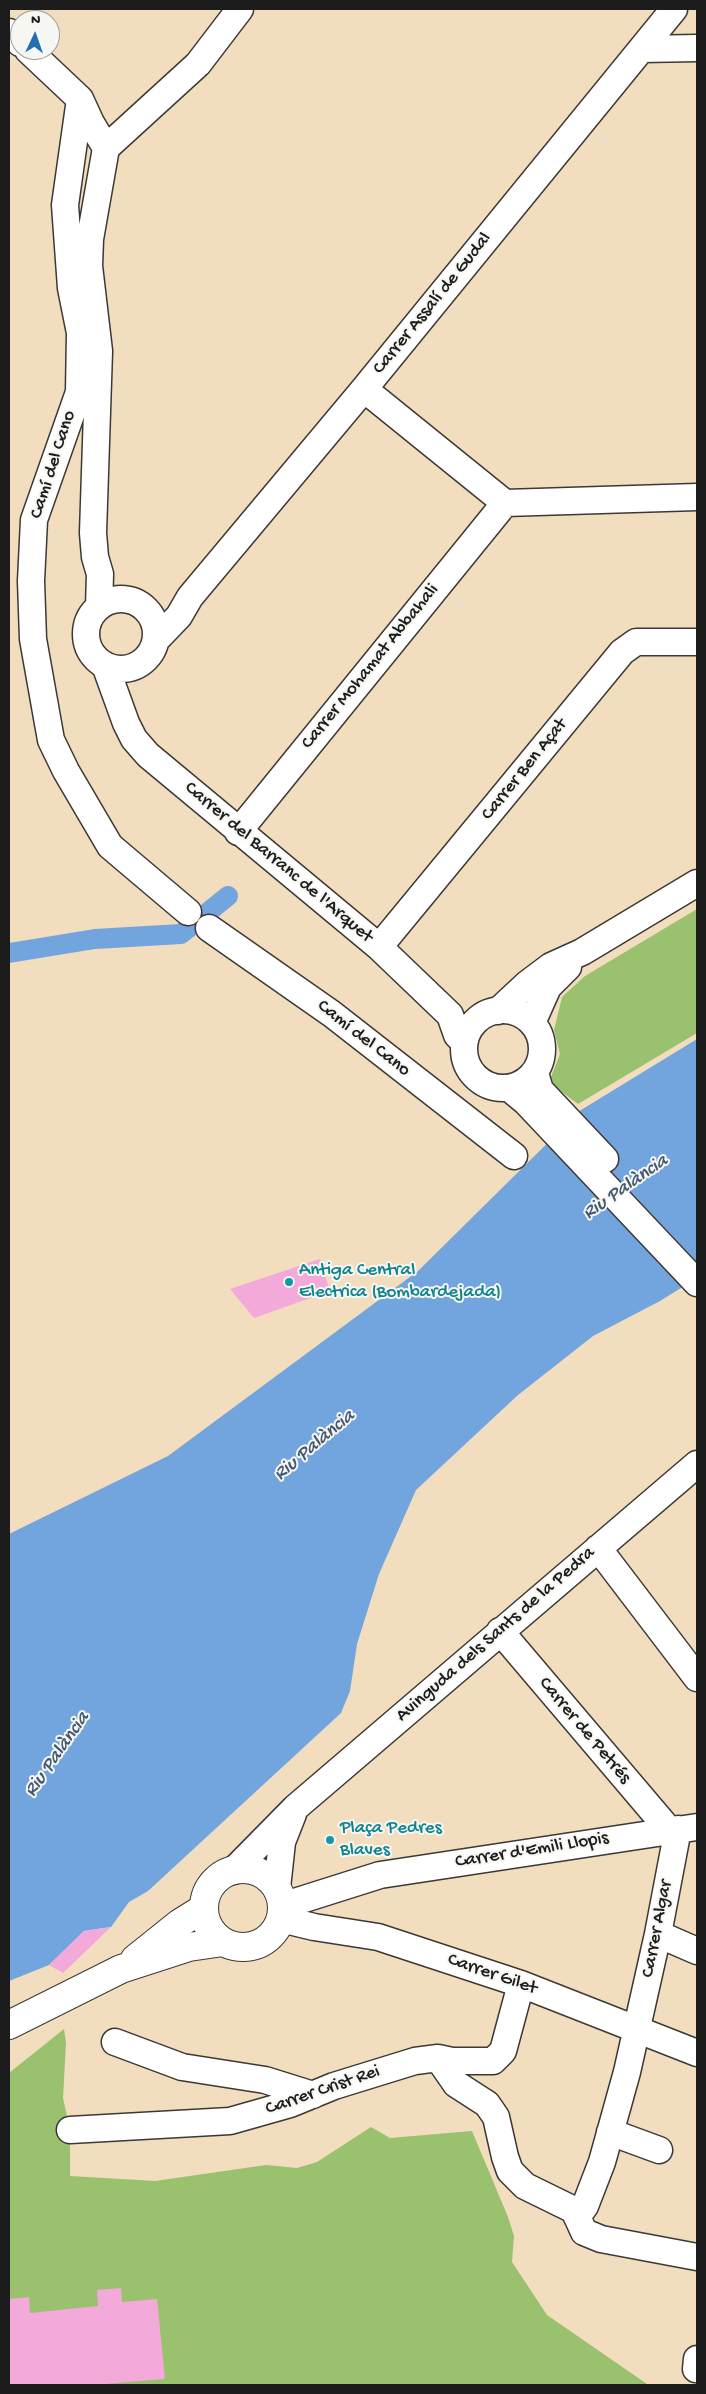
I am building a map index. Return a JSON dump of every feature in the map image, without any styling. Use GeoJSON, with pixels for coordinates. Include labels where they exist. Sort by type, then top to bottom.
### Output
{"type":"FeatureCollection","features":[{"type":"Feature","properties":{"kind":"main road"},"geometry":{"type":"LineString","coordinates":[[9,2025],[121,1970],[189,1947],[223,1942],[242,1947],[262,1943],[268,1938],[280,1904],[268,1878],[257,1872],[243,1869],[220,1876],[212,1884],[206,1896],[204,1908],[210,1929],[223,1942]]}},
{"type":"Feature","properties":{"kind":"main road"},"geometry":{"type":"LineString","coordinates":[[121,1970],[180,1923],[204,1908]]}},
{"type":"Feature","properties":{"kind":"street"},"geometry":{"type":"LineString","coordinates":[[99,607],[100,574],[95,557],[93,534],[99,351],[89,266],[90,239],[106,148],[198,64],[240,9]]}},
{"type":"Feature","properties":{"kind":"street","name":"Carrer Assalí de Gudal"},"geometry":{"type":"LineString","coordinates":[[156,640],[179,616],[190,597],[364,389],[674,9]]}},
{"type":"Feature","properties":{"kind":"street"},"geometry":{"type":"LineString","coordinates":[[642,49],[697,48]]}},
{"type":"Feature","properties":{"kind":"street"},"geometry":{"type":"LineString","coordinates":[[39,60],[80,99],[91,123],[106,148]]}},
{"type":"Feature","properties":{"kind":"street","name":"Camí del Cano"},"geometry":{"type":"LineString","coordinates":[[80,99],[64,206],[71,288],[80,333],[78,392],[34,520],[31,581],[33,639],[51,740],[66,770],[110,846],[188,912]]}},
{"type":"Feature","properties":{"kind":"street"},"geometry":{"type":"LineString","coordinates":[[364,389],[505,503],[697,498]]}},
{"type":"Feature","properties":{"kind":"street","name":"Carrer Mohamat Abbahali"},"geometry":{"type":"LineString","coordinates":[[238,832],[505,503]]}},
{"type":"Feature","properties":{"kind":"street"},"geometry":{"type":"LineString","coordinates":[[100,574],[136,603],[152,617],[156,628],[156,640],[148,657],[132,668],[123,669],[105,665],[89,649],[86,638],[87,626],[91,615],[99,607],[117,599],[136,603]]}},
{"type":"Feature","properties":{"kind":"street","name":"Carrer Assalí de Gudal"},"geometry":{"type":"LineString","coordinates":[[136,603],[158,610],[190,597]]}},
{"type":"Feature","properties":{"kind":"street","name":"Carrer Ben Açat"},"geometry":{"type":"LineString","coordinates":[[379,947],[622,652],[636,642],[697,642]]}},
{"type":"Feature","properties":{"kind":"street","name":"Carrer del Barranc de l'Arquet"},"geometry":{"type":"LineString","coordinates":[[105,665],[115,697],[120,703],[134,739],[148,755],[238,832],[379,947],[450,1015],[457,1035],[464,1042]]}},
{"type":"Feature","properties":{"kind":"street"},"geometry":{"type":"LineString","coordinates":[[120,703],[132,668]]}},
{"type":"Feature","properties":{"kind":"street"},"geometry":{"type":"LineString","coordinates":[[450,1015],[488,1015],[511,1011],[522,1015],[532,1023],[542,1042],[540,1064],[534,1073],[523,1083],[510,1088],[490,1087],[475,1077],[465,1061],[464,1042],[469,1029],[488,1015],[526,984],[551,966],[582,952],[697,882]]}},
{"type":"Feature","properties":{"kind":"street","name":"Camí del Cano"},"geometry":{"type":"LineString","coordinates":[[209,928],[332,1014],[514,1156]]}},
{"type":"Feature","properties":{"kind":"street"},"geometry":{"type":"LineString","coordinates":[[532,1023],[548,987],[582,952]]}},
{"type":"Feature","properties":{"kind":"street"},"geometry":{"type":"LineString","coordinates":[[534,1073],[540,1090],[697,1259]]}},
{"type":"Feature","properties":{"kind":"street"},"geometry":{"type":"LineString","coordinates":[[510,1088],[697,1284]]}},
{"type":"Feature","properties":{"kind":"street","name":"Avinguda dels Sants de la Pedra"},"geometry":{"type":"LineString","coordinates":[[233,1871],[295,1808],[697,1464]]}},
{"type":"Feature","properties":{"kind":"street"},"geometry":{"type":"LineString","coordinates":[[598,1548],[697,1678]]}},
{"type":"Feature","properties":{"kind":"street","name":"Carrer de Petrés"},"geometry":{"type":"LineString","coordinates":[[500,1631],[681,1829]]}},
{"type":"Feature","properties":{"kind":"street"},"geometry":{"type":"LineString","coordinates":[[280,1904],[282,1842],[295,1808]]}},
{"type":"Feature","properties":{"kind":"street","name":"Carrer d'Emili Llopis"},"geometry":{"type":"LineString","coordinates":[[280,1904],[380,1875],[681,1829]]}},
{"type":"Feature","properties":{"kind":"street","name":"Carrer Algar"},"geometry":{"type":"LineString","coordinates":[[577,2217],[585,2206],[602,2162],[637,2028],[681,1829]]}},
{"type":"Feature","properties":{"kind":"street","name":"Carrer Gilet"},"geometry":{"type":"LineString","coordinates":[[280,1904],[314,1928],[378,1937],[521,1984],[697,2053]]}},
{"type":"Feature","properties":{"kind":"street"},"geometry":{"type":"LineString","coordinates":[[658,1934],[697,1951]]}},
{"type":"Feature","properties":{"kind":"street","name":"Carrer Crist Rei"},"geometry":{"type":"LineString","coordinates":[[70,2130],[230,2121],[313,2096],[334,2086],[415,2061],[438,2058],[452,2062],[493,2061],[503,2051],[521,1984]]}},
{"type":"Feature","properties":{"kind":"street"},"geometry":{"type":"LineString","coordinates":[[115,2042],[182,2067],[265,2080],[313,2096]]}},
{"type":"Feature","properties":{"kind":"street"},"geometry":{"type":"LineString","coordinates":[[438,2058],[456,2084],[487,2104],[496,2117],[510,2171],[525,2186],[574,2210],[584,2232],[602,2239],[697,2257]]}},
{"type":"Feature","properties":{"kind":"street"},"geometry":{"type":"LineString","coordinates":[[610,2132],[658,2150]]}},
{"type":"Feature","properties":{"kind":"green space"},"geometry":{"type":"Polygon","coordinates":[[[697,909],[697,1033],[578,1104],[549,1082],[560,1054],[554,1030],[562,997],[585,976],[697,909]]]}},
{"type":"Feature","properties":{"kind":"green space"},"geometry":{"type":"Polygon","coordinates":[[[64,2029],[66,2043],[63,2098],[70,2130],[70,2176],[155,2181],[266,2165],[297,2168],[317,2162],[371,2127],[390,2138],[472,2131],[514,2236],[512,2262],[547,2315],[647,2384],[697,2385],[9,2385],[9,2073],[64,2029]]]}},
{"type":"Feature","properties":{"kind":"water","name":"Riu Palància"},"geometry":{"type":"Polygon","coordinates":[[[697,1039],[697,1278],[660,1301],[593,1336],[518,1395],[416,1490],[379,1574],[357,1644],[350,1691],[341,1713],[148,1891],[129,1902],[111,1927],[84,1931],[49,1965],[9,1981],[9,1534],[168,1456],[418,1271],[581,1110],[697,1039]]]}},
{"type":"Feature","properties":{"kind":"building","name":"Antiga Central Electrica (Bombardejada)"},"geometry":{"type":"Polygon","coordinates":[[[320,1259],[330,1291],[254,1318],[230,1289],[320,1259]]]}},
{"type":"Feature","properties":{"kind":"building"},"geometry":{"type":"Polygon","coordinates":[[[111,1927],[63,1973],[49,1965],[84,1931],[111,1927]]]}},
{"type":"Feature","properties":{"kind":"building"},"geometry":{"type":"Polygon","coordinates":[[[121,2288],[122,2302],[157,2299],[165,2379],[93,2385],[9,2385],[9,2299],[29,2297],[30,2313],[98,2306],[97,2290],[121,2288]]]}},
{"type":"Feature","properties":{"kind":"waterway"},"geometry":{"type":"LineString","coordinates":[[9,953],[95,939],[181,934],[228,896]]}},
{"type":"Feature","properties":{"kind":"place","name":"Antiga Central Electrica (Bombardejada)"},"geometry":{"type":"Point","coordinates":[289,1282]}},
{"type":"Feature","properties":{"kind":"place","name":"Plaça Pedres Blaves"},"geometry":{"type":"Point","coordinates":[330,1840]}}]}
